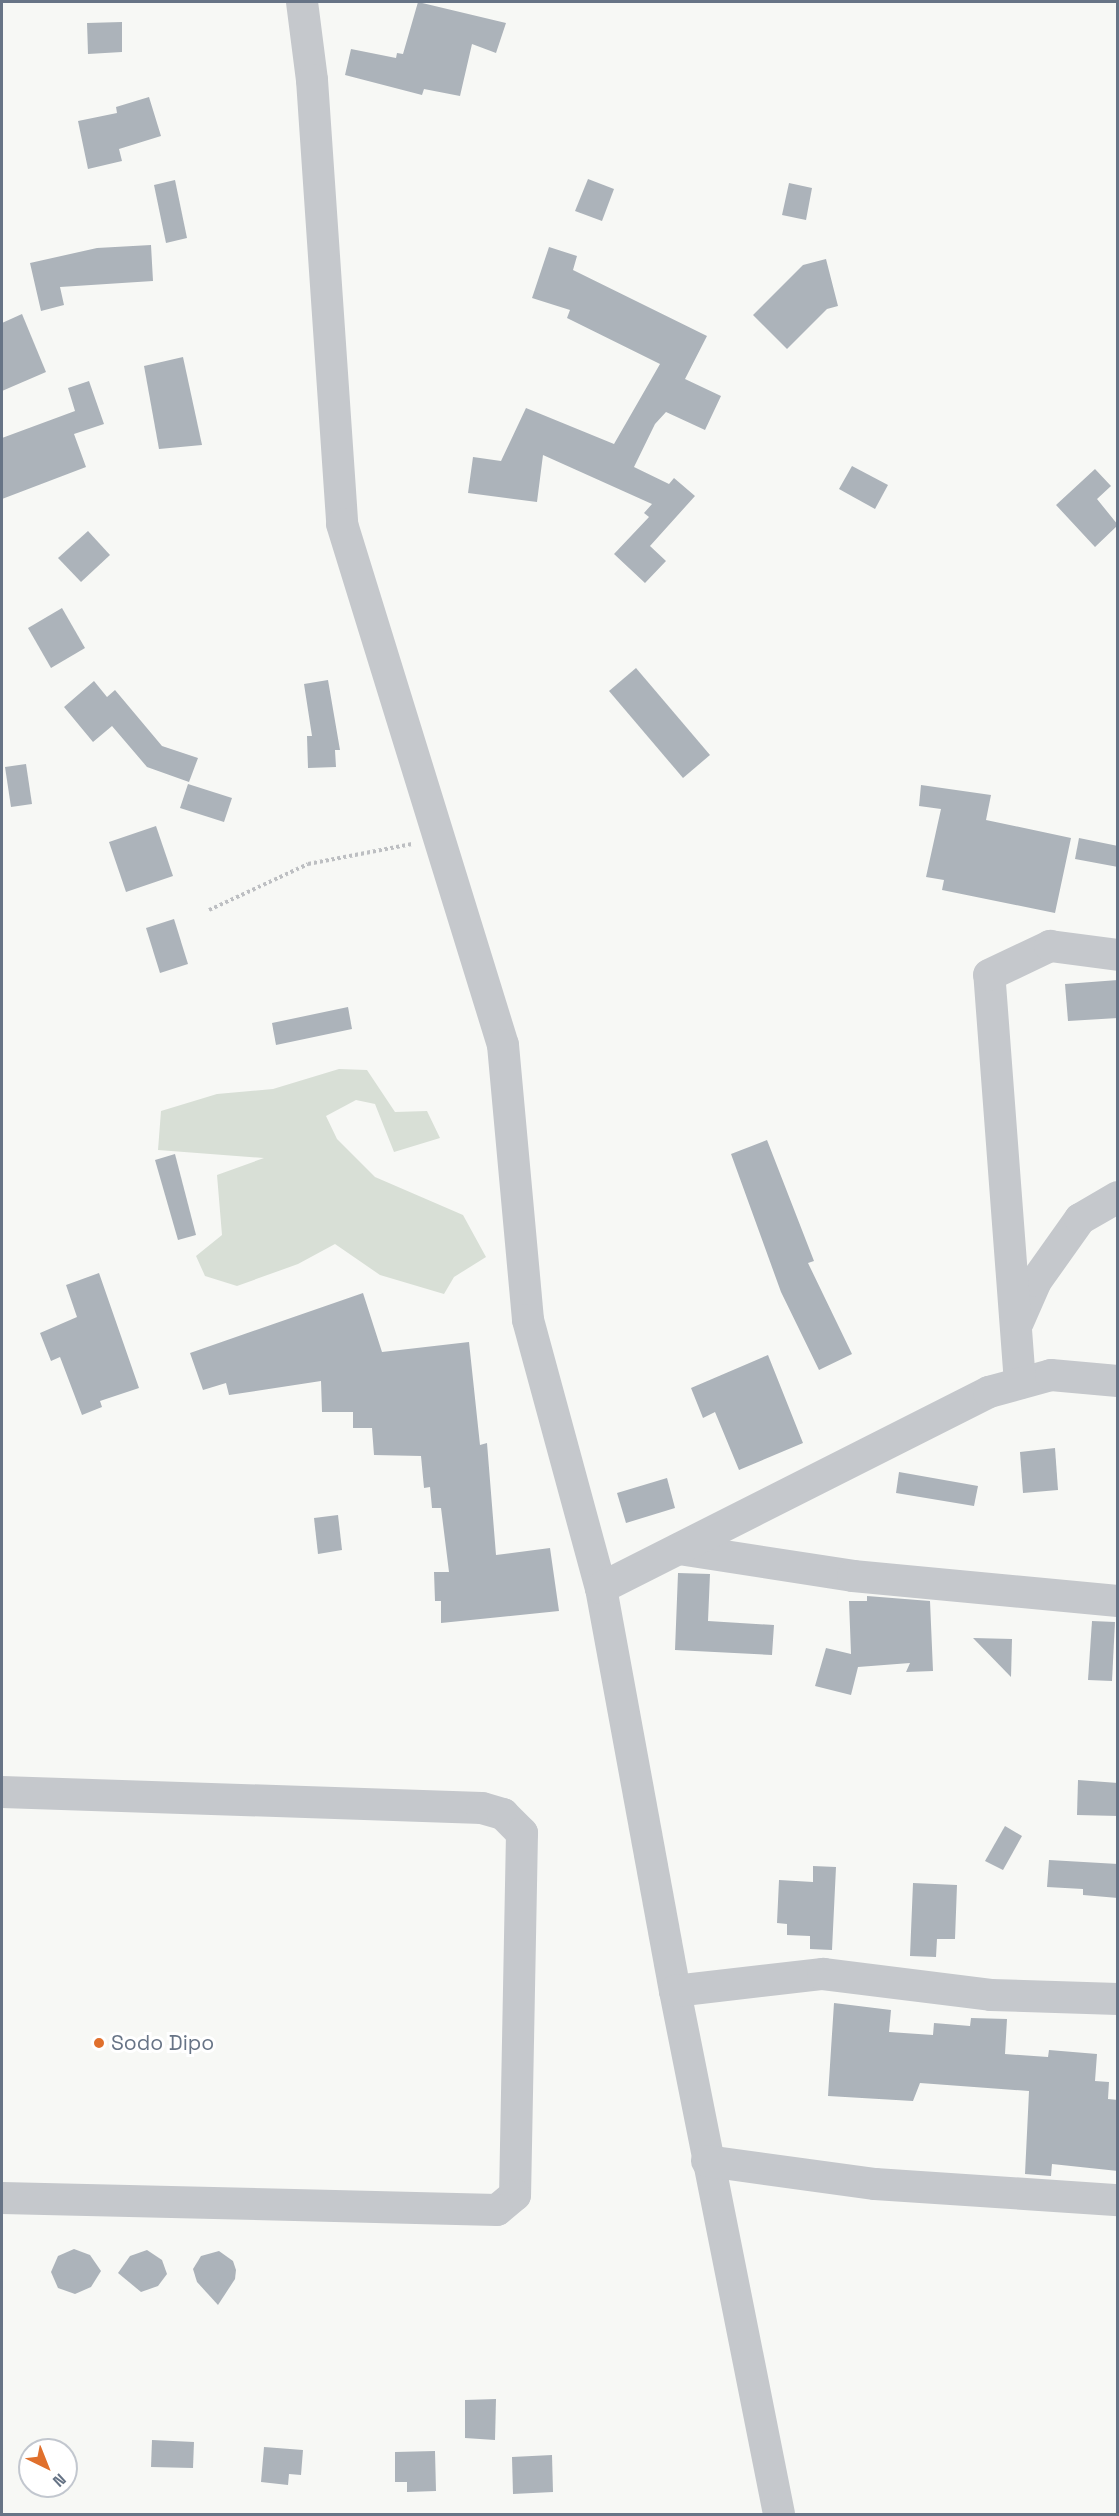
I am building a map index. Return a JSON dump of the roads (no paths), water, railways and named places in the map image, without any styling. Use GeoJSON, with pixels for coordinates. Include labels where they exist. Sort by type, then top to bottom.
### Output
{"type":"FeatureCollection","features":[{"type":"Feature","properties":{"kind":"street"},"geometry":{"type":"LineString","coordinates":[[302,2],[312,80],[342,524],[503,1046],[528,1320],[601,1588],[707,2161],[779,2514]]}},
{"type":"Feature","properties":{"kind":"street"},"geometry":{"type":"LineString","coordinates":[[1020,1383],[988,975],[1050,946],[1118,955]]}},
{"type":"Feature","properties":{"kind":"street"},"geometry":{"type":"LineString","coordinates":[[1016,1326],[1036,1281],[1080,1219],[1118,1197]]}},
{"type":"Feature","properties":{"kind":"street"},"geometry":{"type":"LineString","coordinates":[[601,1588],[988,1392],[1051,1375],[1118,1381]]}},
{"type":"Feature","properties":{"kind":"street"},"geometry":{"type":"LineString","coordinates":[[679,1549],[853,1576],[1118,1601]]}},
{"type":"Feature","properties":{"kind":"street"},"geometry":{"type":"LineString","coordinates":[[2,1792],[482,1808],[503,1814],[522,1833],[515,2195],[496,2210],[2,2198]]}},
{"type":"Feature","properties":{"kind":"street"},"geometry":{"type":"LineString","coordinates":[[675,1991],[823,1974],[991,1995],[1118,2000]]}},
{"type":"Feature","properties":{"kind":"street"},"geometry":{"type":"LineString","coordinates":[[707,2161],[875,2184],[1118,2200]]}},
{"type":"Feature","properties":{"kind":"place","name":"Sodo Dipo"},"geometry":{"type":"Point","coordinates":[99,2043]}}]}
